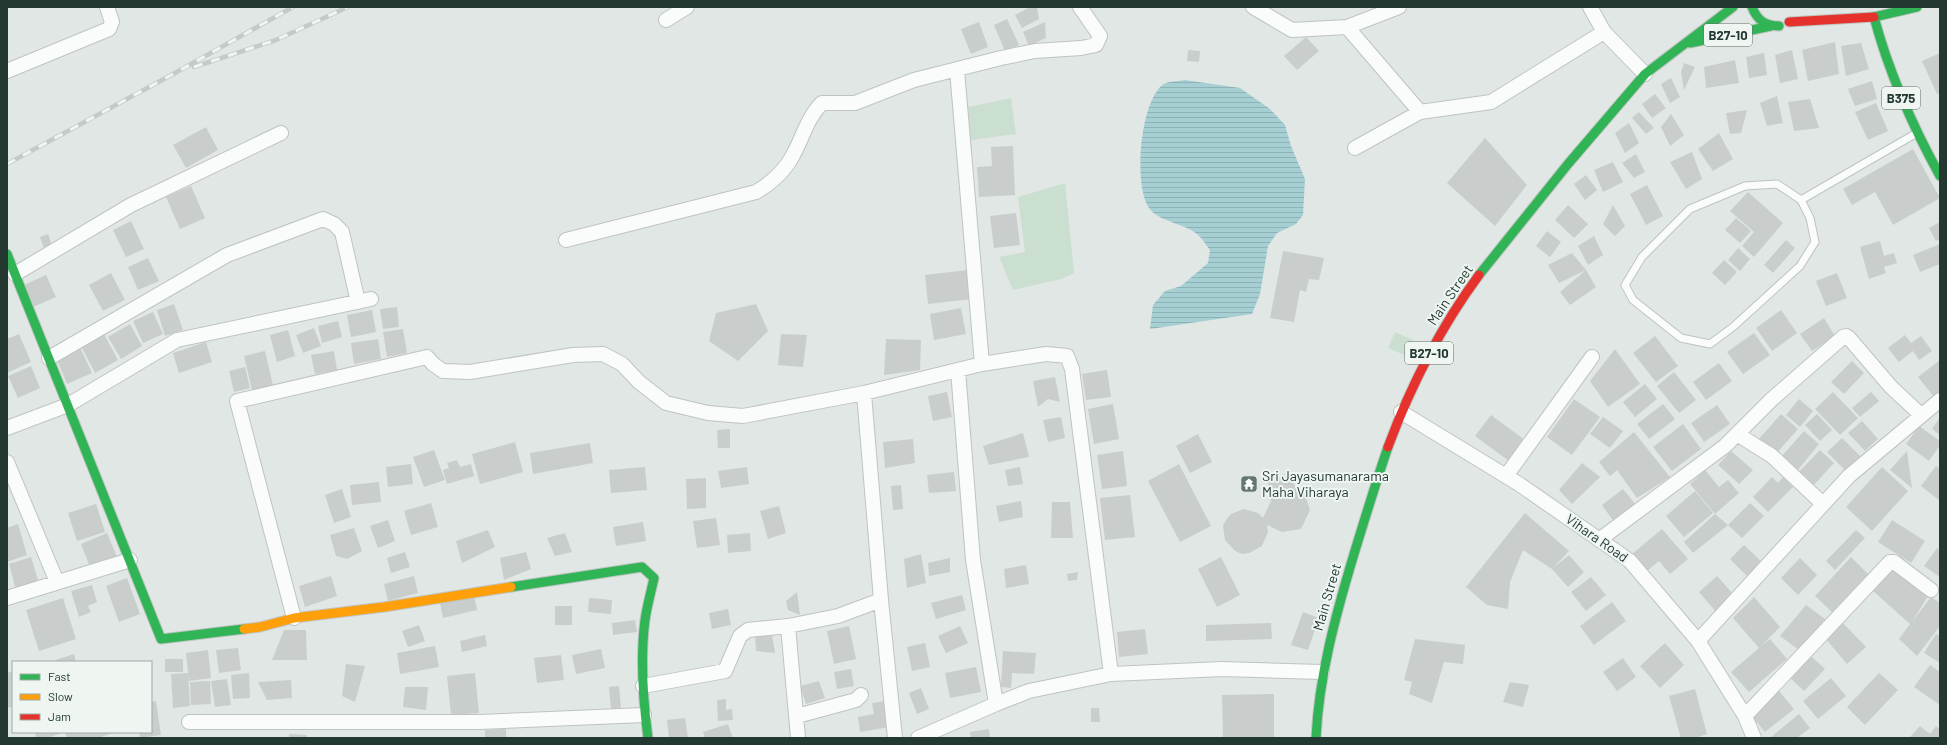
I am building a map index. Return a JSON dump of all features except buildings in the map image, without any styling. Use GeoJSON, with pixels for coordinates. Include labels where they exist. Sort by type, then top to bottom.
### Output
{"type":"FeatureCollection","features":[{"type":"Feature","properties":{"kind":"main road","name":"Main Street"},"geometry":{"type":"LineString","coordinates":[[1316,738],[1322,672],[1333,627],[1374,490],[1402,412],[1427,357],[1469,290],[1512,234],[1645,74],[1733,7]]}},
{"type":"Feature","properties":{"kind":"main road"},"geometry":{"type":"LineString","coordinates":[[1752,7],[1759,20],[1771,26]]}},
{"type":"Feature","properties":{"kind":"main road"},"geometry":{"type":"LineString","coordinates":[[1788,22],[1874,17],[1917,7]]}},
{"type":"Feature","properties":{"kind":"main road"},"geometry":{"type":"LineString","coordinates":[[1848,9],[1874,17]]}},
{"type":"Feature","properties":{"kind":"main road"},"geometry":{"type":"LineString","coordinates":[[1788,22],[1797,13]]}},
{"type":"Feature","properties":{"kind":"main road","name":"B375"},"geometry":{"type":"LineString","coordinates":[[1874,17],[1886,58],[1917,133],[1940,176]]}},
{"type":"Feature","properties":{"kind":"main road","name":"Main Street"},"geometry":{"type":"LineString","coordinates":[[1685,44],[1777,26],[1788,22]]}},
{"type":"Feature","properties":{"kind":"main road"},"geometry":{"type":"LineString","coordinates":[[7,254],[161,639],[260,627],[294,618],[392,606],[642,567],[654,578],[645,620],[643,686],[644,715],[648,738]]}},
{"type":"Feature","properties":{"kind":"street"},"geometry":{"type":"LineString","coordinates":[[7,72],[109,29],[112,22],[107,7]]}},
{"type":"Feature","properties":{"kind":"street"},"geometry":{"type":"LineString","coordinates":[[666,20],[688,7]]}},
{"type":"Feature","properties":{"kind":"street"},"geometry":{"type":"LineString","coordinates":[[566,240],[756,192],[772,183],[792,156],[812,112],[822,103],[855,103],[914,80],[1001,58],[1035,51],[1096,45],[1100,36],[1080,7]]}},
{"type":"Feature","properties":{"kind":"street"},"geometry":{"type":"LineString","coordinates":[[1253,7],[1292,30],[1347,27],[1399,7]]}},
{"type":"Feature","properties":{"kind":"street"},"geometry":{"type":"LineString","coordinates":[[1590,7],[1604,32],[1645,74]]}},
{"type":"Feature","properties":{"kind":"street"},"geometry":{"type":"LineString","coordinates":[[1601,7],[1604,32]]}},
{"type":"Feature","properties":{"kind":"street"},"geometry":{"type":"LineString","coordinates":[[1347,27],[1420,112]]}},
{"type":"Feature","properties":{"kind":"street"},"geometry":{"type":"LineString","coordinates":[[1355,148],[1420,112],[1491,102],[1604,32]]}},
{"type":"Feature","properties":{"kind":"street"},"geometry":{"type":"LineString","coordinates":[[957,70],[982,364]]}},
{"type":"Feature","properties":{"kind":"street"},"geometry":{"type":"LineString","coordinates":[[15,274],[131,206],[281,134]]}},
{"type":"Feature","properties":{"kind":"street"},"geometry":{"type":"LineString","coordinates":[[49,358],[227,255],[323,219],[334,224],[342,232],[358,302]]}},
{"type":"Feature","properties":{"kind":"street"},"geometry":{"type":"LineString","coordinates":[[7,428],[68,405],[177,340],[372,299]]}},
{"type":"Feature","properties":{"kind":"street"},"geometry":{"type":"LineString","coordinates":[[1599,540],[1682,480],[1725,446],[1771,400],[1843,337],[1846,336],[1891,387],[1921,415]]}},
{"type":"Feature","properties":{"kind":"street"},"geometry":{"type":"LineString","coordinates":[[294,618],[237,401],[427,357],[443,371],[470,372],[573,355],[603,354],[622,364],[639,382],[666,403],[708,413],[742,416],[864,393],[982,364],[1046,354],[1067,356],[1073,377],[1111,674]]}},
{"type":"Feature","properties":{"kind":"street"},"geometry":{"type":"LineString","coordinates":[[1506,476],[1592,357]]}},
{"type":"Feature","properties":{"kind":"street"},"geometry":{"type":"LineString","coordinates":[[958,370],[973,560],[996,704]]}},
{"type":"Feature","properties":{"kind":"street"},"geometry":{"type":"LineString","coordinates":[[864,393],[881,600],[895,738]]}},
{"type":"Feature","properties":{"kind":"street"},"geometry":{"type":"LineString","coordinates":[[1698,641],[1849,476],[1940,400]]}},
{"type":"Feature","properties":{"kind":"street","name":"Vihara Road"},"geometry":{"type":"LineString","coordinates":[[1402,412],[1506,476],[1630,561],[1698,641],[1745,716],[1754,738]]}},
{"type":"Feature","properties":{"kind":"street"},"geometry":{"type":"LineString","coordinates":[[1737,434],[1772,456],[1823,504]]}},
{"type":"Feature","properties":{"kind":"street"},"geometry":{"type":"LineString","coordinates":[[7,462],[57,582]]}},
{"type":"Feature","properties":{"kind":"street"},"geometry":{"type":"LineString","coordinates":[[7,598],[130,560]]}},
{"type":"Feature","properties":{"kind":"street"},"geometry":{"type":"LineString","coordinates":[[1745,716],[1890,562],[1894,562],[1931,590]]}},
{"type":"Feature","properties":{"kind":"street"},"geometry":{"type":"LineString","coordinates":[[643,686],[725,671],[740,636],[748,630],[788,626],[838,616],[881,600]]}},
{"type":"Feature","properties":{"kind":"street"},"geometry":{"type":"LineString","coordinates":[[788,626],[798,738]]}},
{"type":"Feature","properties":{"kind":"street"},"geometry":{"type":"LineString","coordinates":[[918,738],[996,704],[1029,692],[1111,674],[1222,669],[1322,672]]}},
{"type":"Feature","properties":{"kind":"street"},"geometry":{"type":"LineString","coordinates":[[797,716],[856,700],[861,694]]}},
{"type":"Feature","properties":{"kind":"street"},"geometry":{"type":"LineString","coordinates":[[189,722],[479,722],[644,715]]}},
{"type":"Feature","properties":{"kind":"lane"},"geometry":{"type":"LineString","coordinates":[[1801,200],[1917,133]]}},
{"type":"Feature","properties":{"kind":"lane"},"geometry":{"type":"LineString","coordinates":[[1777,184],[1801,200],[1810,218],[1815,242],[1800,266],[1733,327],[1710,344],[1681,338],[1633,300],[1626,285],[1642,257],[1690,209],[1745,186],[1777,184]]}},
{"type":"Feature","properties":{"kind":"green space"},"geometry":{"type":"Polygon","coordinates":[[[1011,98],[1016,134],[971,140],[968,107],[1011,98]]]}},
{"type":"Feature","properties":{"kind":"green space"},"geometry":{"type":"Polygon","coordinates":[[[1065,183],[1074,273],[1061,279],[1013,290],[999,257],[1025,252],[1018,197],[1065,183]]]}},
{"type":"Feature","properties":{"kind":"green space"},"geometry":{"type":"Polygon","coordinates":[[[1395,332],[1413,340],[1407,356],[1388,348],[1395,332]]]}},
{"type":"Feature","properties":{"kind":"water"},"geometry":{"type":"Polygon","coordinates":[[[1185,80],[1240,88],[1270,109],[1285,125],[1291,146],[1305,179],[1303,215],[1296,224],[1277,233],[1268,246],[1260,294],[1252,314],[1150,329],[1153,305],[1165,291],[1181,286],[1208,263],[1210,250],[1201,237],[1192,230],[1153,213],[1144,197],[1141,181],[1140,163],[1144,124],[1149,107],[1156,93],[1164,84],[1185,80]]]}},
{"type":"Feature","properties":{"kind":"railway"},"geometry":{"type":"LineString","coordinates":[[7,164],[293,7]]}},
{"type":"Feature","properties":{"kind":"railway"},"geometry":{"type":"LineString","coordinates":[[194,67],[276,40],[348,7]]}},
{"type":"Feature","properties":{"kind":"traffic: fast"},"geometry":{"type":"LineString","coordinates":[[1479,275],[1568,164],[1645,74],[1733,7]]}},
{"type":"Feature","properties":{"kind":"traffic: fast"},"geometry":{"type":"LineString","coordinates":[[1752,7],[1759,19],[1770,25],[1779,26]]}},
{"type":"Feature","properties":{"kind":"traffic: fast"},"geometry":{"type":"LineString","coordinates":[[1874,17],[1917,7]]}},
{"type":"Feature","properties":{"kind":"traffic: fast"},"geometry":{"type":"LineString","coordinates":[[1874,17],[1902,98],[1920,138],[1940,176]]}},
{"type":"Feature","properties":{"kind":"traffic: fast"},"geometry":{"type":"LineString","coordinates":[[1690,43],[1771,26]]}},
{"type":"Feature","properties":{"kind":"traffic: fast"},"geometry":{"type":"LineString","coordinates":[[7,254],[161,639],[244,629]]}},
{"type":"Feature","properties":{"kind":"traffic: fast"},"geometry":{"type":"LineString","coordinates":[[1316,738],[1321,691],[1329,645],[1354,554],[1388,447]]}},
{"type":"Feature","properties":{"kind":"traffic: fast"},"geometry":{"type":"LineString","coordinates":[[511,587],[642,567],[654,578],[643,635],[642,664],[648,738]]}},
{"type":"Feature","properties":{"kind":"traffic: slow"},"geometry":{"type":"LineString","coordinates":[[244,629],[260,627],[294,618],[384,607],[511,587]]}},
{"type":"Feature","properties":{"kind":"traffic: jam"},"geometry":{"type":"LineString","coordinates":[[1789,22],[1874,17]]}},
{"type":"Feature","properties":{"kind":"traffic: jam"},"geometry":{"type":"LineString","coordinates":[[1388,447],[1406,401],[1439,336],[1479,275]]}},
{"type":"Feature","properties":{"kind":"place","name":"Sri Jayasumanarama Maha Viharaya"},"geometry":{"type":"Point","coordinates":[1249,484]}}]}
